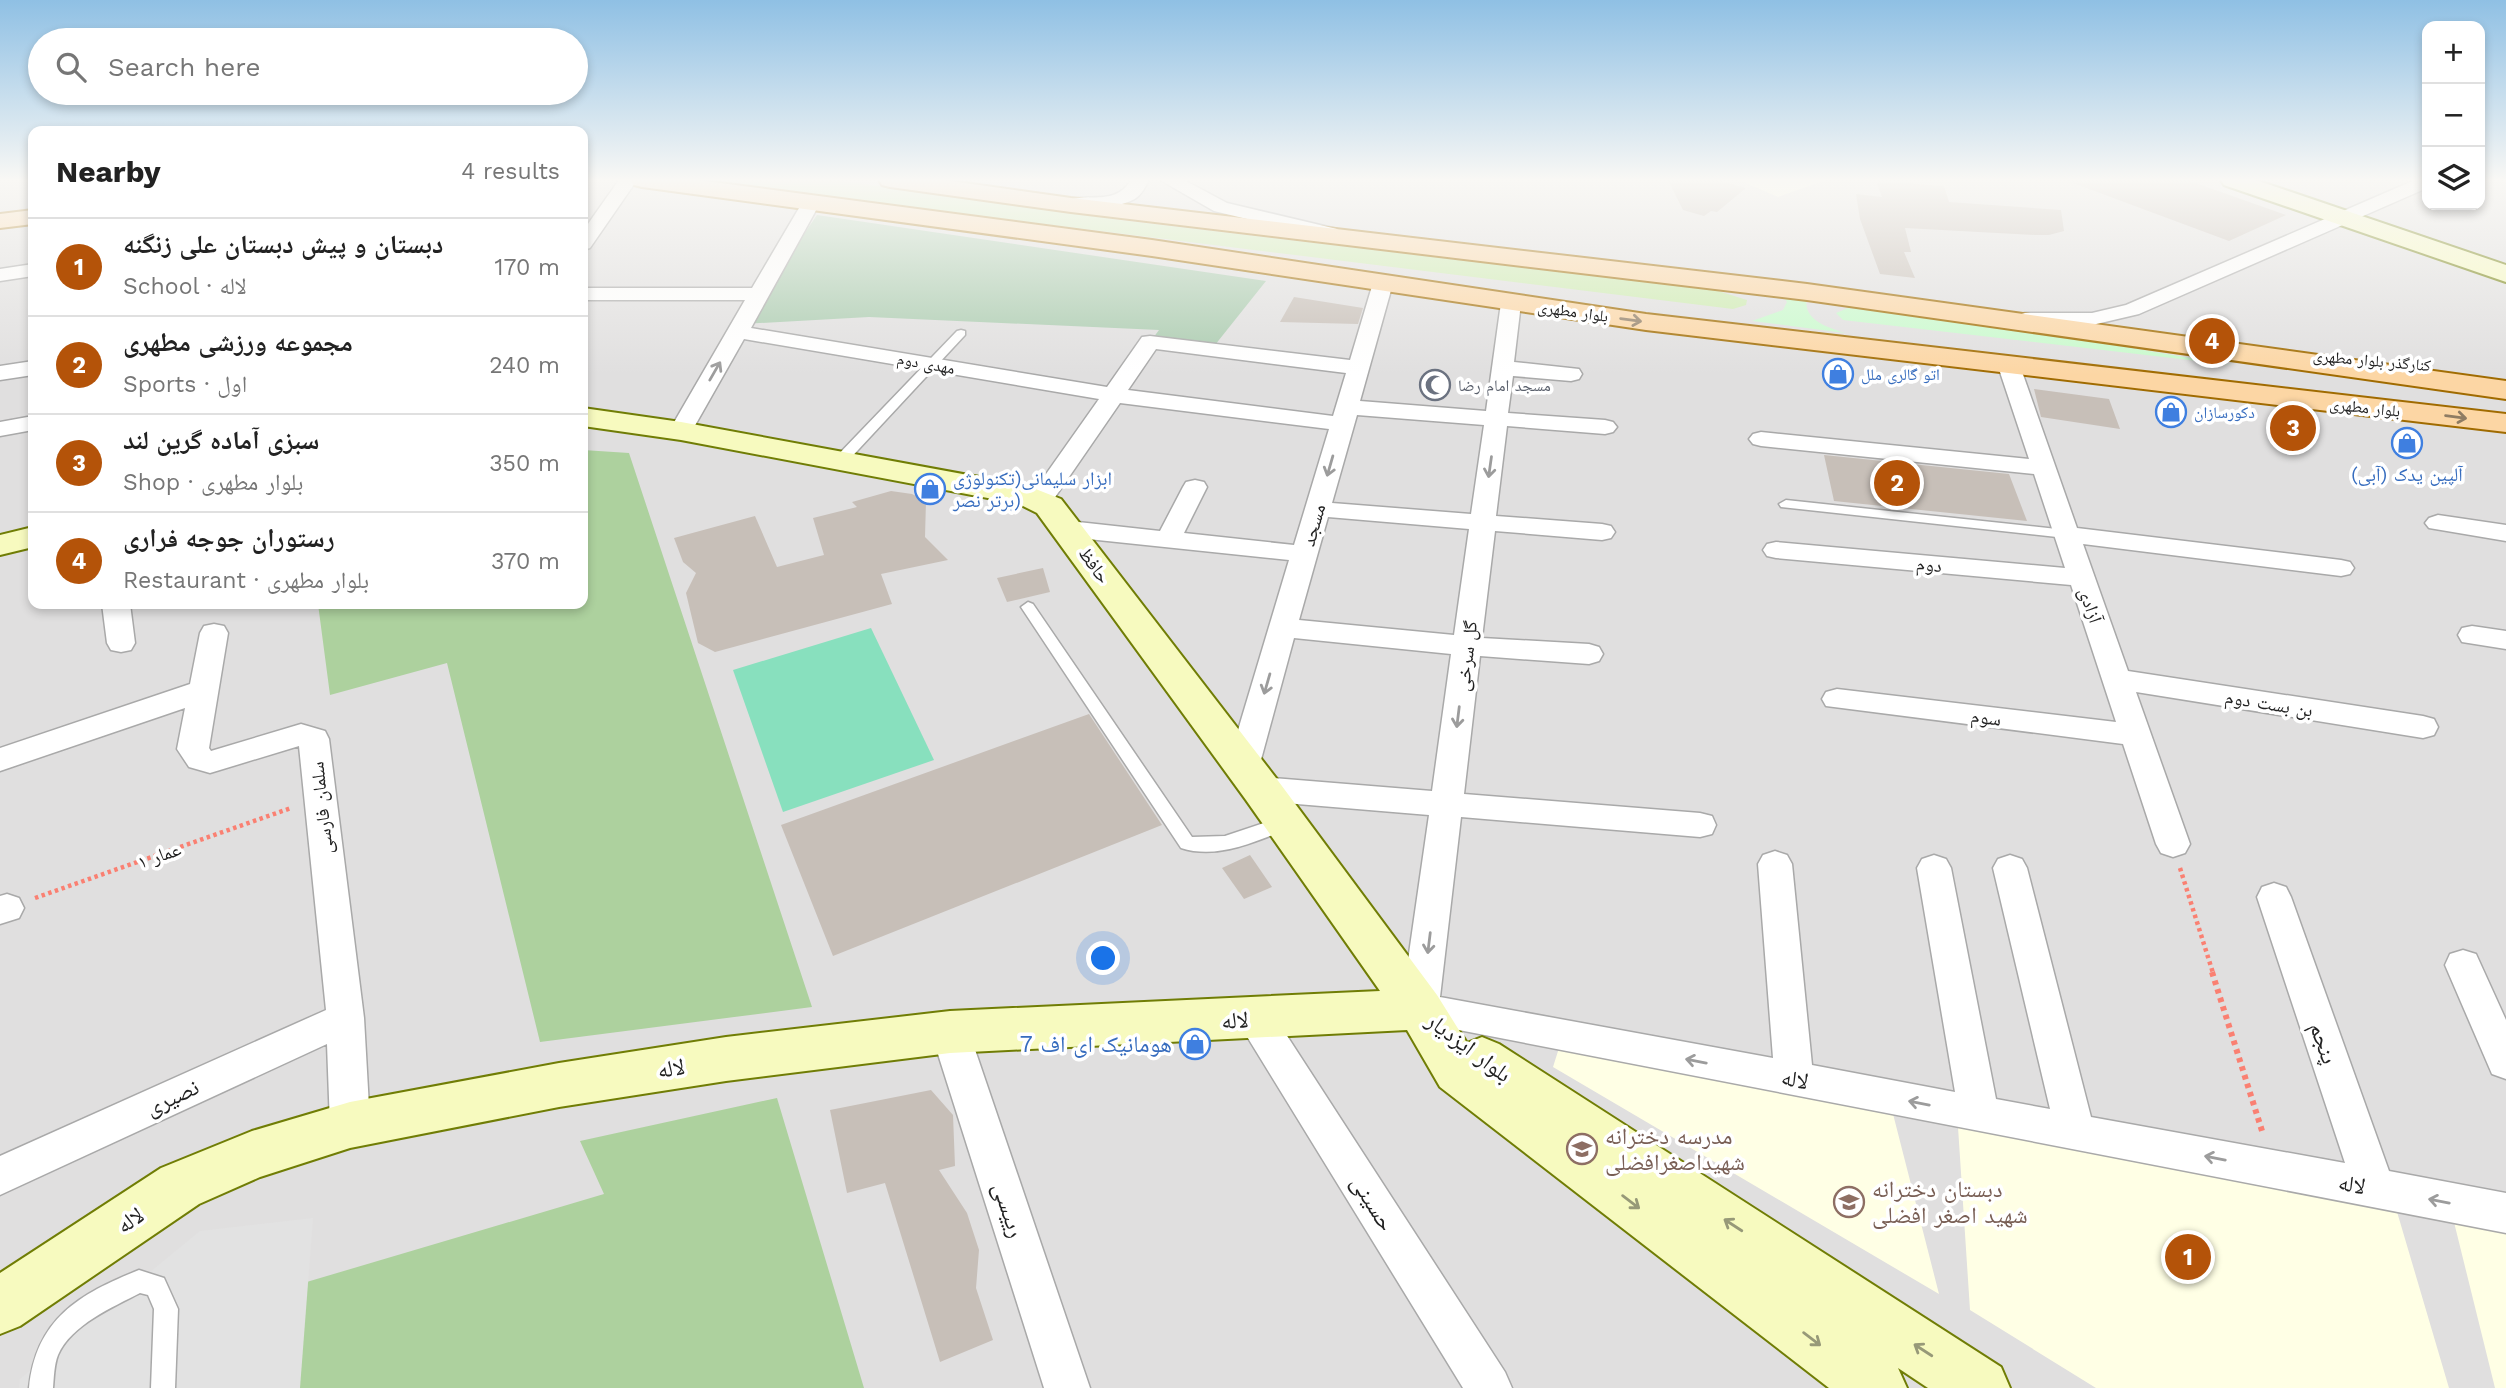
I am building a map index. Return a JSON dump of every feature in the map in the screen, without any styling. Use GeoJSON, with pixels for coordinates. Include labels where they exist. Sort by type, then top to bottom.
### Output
{"type":"FeatureCollection","features":[{"type":"Feature","properties":{"kind":"main road","name":"بلوار مطهری"},"geometry":{"type":"LineString","coordinates":[[1114,245],[1646,322],[2506,423]]}},
{"type":"Feature","properties":{"kind":"main road","name":"بلوار مطهری"},"geometry":{"type":"LineString","coordinates":[[1412,245],[1674,275],[1999,318],[2506,390]]}},
{"type":"Feature","properties":{"kind":"main road"},"geometry":{"type":"LineString","coordinates":[[1305,271],[1373,269],[1751,315],[1771,307],[1768,299],[1758,294],[1674,275]]}},
{"type":"Feature","properties":{"kind":"main road"},"geometry":{"type":"LineString","coordinates":[[1951,312],[1923,312],[1836,302],[1824,304],[1817,310],[1820,316],[1833,325],[1852,329],[2111,363],[2406,411]]}},
{"type":"Feature","properties":{"kind":"main road","name":"کنارگذر بلوار مطهری"},"geometry":{"type":"LineString","coordinates":[[2237,353],[2298,353],[2390,360],[2506,374]]}},
{"type":"Feature","properties":{"kind":"street"},"geometry":{"type":"LineString","coordinates":[[681,430],[787,245]]}},
{"type":"Feature","properties":{"kind":"street"},"geometry":{"type":"LineString","coordinates":[[1999,318],[2092,319],[2132,310],[2282,245]]}},
{"type":"Feature","properties":{"kind":"street"},"geometry":{"type":"LineString","coordinates":[[2421,245],[2506,274]]}},
{"type":"Feature","properties":{"kind":"street"},"geometry":{"type":"LineString","coordinates":[[0,275],[28,271]]}},
{"type":"Feature","properties":{"kind":"street","name":"مسجد"},"geometry":{"type":"LineString","coordinates":[[1252,778],[1283,628],[1383,282]]}},
{"type":"Feature","properties":{"kind":"street"},"geometry":{"type":"LineString","coordinates":[[588,294],[759,294]]}},
{"type":"Feature","properties":{"kind":"street","name":"گل سرخی"},"geometry":{"type":"LineString","coordinates":[[1420,1009],[1511,303]]}},
{"type":"Feature","properties":{"kind":"street"},"geometry":{"type":"LineString","coordinates":[[2132,310],[2127,325],[2137,335],[2168,344]]}},
{"type":"Feature","properties":{"kind":"street","name":"مهدی دوم"},"geometry":{"type":"LineString","coordinates":[[738,332],[1114,395]]}},
{"type":"Feature","properties":{"kind":"street"},"geometry":{"type":"LineString","coordinates":[[1040,501],[1150,342],[1359,368]]}},
{"type":"Feature","properties":{"kind":"street","name":"آزادی"},"geometry":{"type":"LineString","coordinates":[[2009,366],[2172,844]]}},
{"type":"Feature","properties":{"kind":"street"},"geometry":{"type":"LineString","coordinates":[[1502,368],[1571,374]]}},
{"type":"Feature","properties":{"kind":"street"},"geometry":{"type":"LineString","coordinates":[[0,373],[28,369]]}},
{"type":"Feature","properties":{"kind":"street"},"geometry":{"type":"LineString","coordinates":[[1114,395],[1345,416],[1496,420],[1605,427]]}},
{"type":"Feature","properties":{"kind":"street","name":"حافظ"},"geometry":{"type":"LineString","coordinates":[[588,418],[681,430],[1028,496],[1049,506],[1069,529],[1420,1009]]}},
{"type":"Feature","properties":{"kind":"street"},"geometry":{"type":"LineString","coordinates":[[0,429],[28,425]]}},
{"type":"Feature","properties":{"kind":"street"},"geometry":{"type":"LineString","coordinates":[[1761,439],[2044,468]]}},
{"type":"Feature","properties":{"kind":"street"},"geometry":{"type":"LineString","coordinates":[[1168,540],[1195,487]]}},
{"type":"Feature","properties":{"kind":"street"},"geometry":{"type":"LineString","coordinates":[[1318,509],[1602,532]]}},
{"type":"Feature","properties":{"kind":"street"},"geometry":{"type":"LineString","coordinates":[[2438,523],[2506,533]]}},
{"type":"Feature","properties":{"kind":"street"},"geometry":{"type":"LineString","coordinates":[[1069,529],[1305,554]]}},
{"type":"Feature","properties":{"kind":"street"},"geometry":{"type":"LineString","coordinates":[[2066,534],[2341,568]]}},
{"type":"Feature","properties":{"kind":"street"},"geometry":{"type":"LineString","coordinates":[[0,545],[28,538]]}},
{"type":"Feature","properties":{"kind":"street","name":"دوم"},"geometry":{"type":"LineString","coordinates":[[1776,550],[2081,578]]}},
{"type":"Feature","properties":{"kind":"street"},"geometry":{"type":"LineString","coordinates":[[117,609],[121,643]]}},
{"type":"Feature","properties":{"kind":"street"},"geometry":{"type":"LineString","coordinates":[[1283,628],[1467,646],[1589,654]]}},
{"type":"Feature","properties":{"kind":"street","name":"سلمان فارسی"},"geometry":{"type":"LineString","coordinates":[[214,633],[193,749],[200,759],[210,762],[301,734],[314,739],[318,799],[345,1018],[350,1125]]}},
{"type":"Feature","properties":{"kind":"street"},"geometry":{"type":"LineString","coordinates":[[2472,635],[2506,640]]}},
{"type":"Feature","properties":{"kind":"street","name":"بن بست دوم"},"geometry":{"type":"LineString","coordinates":[[2116,678],[2423,727]]}},
{"type":"Feature","properties":{"kind":"street"},"geometry":{"type":"LineString","coordinates":[[0,760],[205,690]]}},
{"type":"Feature","properties":{"kind":"street","name":"سوم"},"geometry":{"type":"LineString","coordinates":[[1837,699],[2135,735]]}},
{"type":"Feature","properties":{"kind":"street"},"geometry":{"type":"LineString","coordinates":[[1252,778],[1447,804],[1700,825]]}},
{"type":"Feature","properties":{"kind":"street"},"geometry":{"type":"LineString","coordinates":[[1775,864],[1794,1079]]}},
{"type":"Feature","properties":{"kind":"street"},"geometry":{"type":"LineString","coordinates":[[1934,868],[1979,1114]]}},
{"type":"Feature","properties":{"kind":"street"},"geometry":{"type":"LineString","coordinates":[[2010,868],[2075,1132]]}},
{"type":"Feature","properties":{"kind":"street","name":"پنجم"},"geometry":{"type":"LineString","coordinates":[[2274,897],[2374,1188]]}},
{"type":"Feature","properties":{"kind":"street"},"geometry":{"type":"LineString","coordinates":[[2463,965],[2506,1062]]}},
{"type":"Feature","properties":{"kind":"street","name":"لاله"},"geometry":{"type":"LineString","coordinates":[[0,1307],[180,1186],[252,1154],[350,1125],[585,1081],[726,1059],[950,1032],[1420,1009],[2506,1213]]}},
{"type":"Feature","properties":{"kind":"street","name":"بلوار ایزدیار"},"geometry":{"type":"LineString","coordinates":[[1420,1009],[1458,1071],[1877,1388]]}},
{"type":"Feature","properties":{"kind":"street","name":"بلوار ایزدیار"},"geometry":{"type":"LineString","coordinates":[[1420,1009],[1473,1054],[1980,1388]]}},
{"type":"Feature","properties":{"kind":"street","name":"نصیری"},"geometry":{"type":"LineString","coordinates":[[0,1176],[345,1018]]}},
{"type":"Feature","properties":{"kind":"street","name":"حسینی"},"geometry":{"type":"LineString","coordinates":[[1256,1019],[1489,1388]]}},
{"type":"Feature","properties":{"kind":"street","name":"رییسی"},"geometry":{"type":"LineString","coordinates":[[950,1032],[1067,1388]]}},
{"type":"Feature","properties":{"kind":"lane"},"geometry":{"type":"LineString","coordinates":[[840,461],[961,333]]}},
{"type":"Feature","properties":{"kind":"lane"},"geometry":{"type":"LineString","coordinates":[[1786,504],[2066,534]]}},
{"type":"Feature","properties":{"kind":"lane"},"geometry":{"type":"LineString","coordinates":[[1028,607],[1187,844],[1206,848],[1286,824]]}},
{"type":"Feature","properties":{"kind":"lane"},"geometry":{"type":"LineString","coordinates":[[41,1388],[47,1352],[64,1329],[103,1299],[139,1281],[156,1286],[166,1309],[163,1388]]}},
{"type":"Feature","properties":{"kind":"path","name":"عمار ۱"},"geometry":{"type":"LineString","coordinates":[[4,909],[318,799]]}},
{"type":"Feature","properties":{"kind":"path"},"geometry":{"type":"LineString","coordinates":[[2172,844],[2274,1170]]}},
{"type":"Feature","properties":{"kind":"shaded area"},"geometry":{"type":"Polygon","coordinates":[[[0,245],[28,245],[28,609],[588,609],[588,245],[2506,245],[2506,1388],[0,1388],[0,245]]]}},
{"type":"Feature","properties":{"kind":"shaded area"},"geometry":{"type":"Polygon","coordinates":[[[797,245],[1020,245],[1266,281],[1211,350],[1150,342],[1159,330],[869,317],[742,324],[797,245]]]}},
{"type":"Feature","properties":{"kind":"shaded area","name":"دبستان دخترانه شهید اصغر افضلی"},"geometry":{"type":"Polygon","coordinates":[[[1559,1048],[1892,1110],[1939,1294],[1553,1067],[1559,1048]]]}},
{"type":"Feature","properties":{"kind":"shaded area"},"geometry":{"type":"Polygon","coordinates":[[[1958,1127],[2395,1205],[2449,1388],[2096,1388],[1970,1310],[1958,1127]]]}},
{"type":"Feature","properties":{"kind":"shaded area"},"geometry":{"type":"Polygon","coordinates":[[[2451,1210],[2506,1227],[2506,1388],[2495,1388],[2451,1210]]]}},
{"type":"Feature","properties":{"kind":"shaded area"},"geometry":{"type":"Polygon","coordinates":[[[313,1218],[300,1388],[19,1388],[20,1379],[200,1231],[313,1218]]]}},
{"type":"Feature","properties":{"kind":"green space"},"geometry":{"type":"Polygon","coordinates":[[[1212,245],[1331,245],[1715,290],[1747,300],[1746,305],[1733,309],[1212,245]]]}},
{"type":"Feature","properties":{"kind":"green space"},"geometry":{"type":"Polygon","coordinates":[[[1781,294],[1807,297],[1806,305],[1812,317],[1845,333],[1752,321],[1783,310],[1787,302],[1781,294]]]}},
{"type":"Feature","properties":{"kind":"green space"},"geometry":{"type":"Polygon","coordinates":[[[1848,308],[1977,322],[2232,365],[1843,320],[1836,313],[1848,308]]]}},
{"type":"Feature","properties":{"kind":"green space"},"geometry":{"type":"Polygon","coordinates":[[[588,450],[629,453],[812,1007],[540,1042],[447,663],[330,695],[319,609],[588,609],[588,450]]]}},
{"type":"Feature","properties":{"kind":"green space"},"geometry":{"type":"Polygon","coordinates":[[[871,628],[934,760],[783,812],[733,670],[871,628]]]}},
{"type":"Feature","properties":{"kind":"green space"},"geometry":{"type":"Polygon","coordinates":[[[777,1098],[864,1388],[279,1388],[283,1289],[604,1194],[580,1141],[777,1098]]]}},
{"type":"Feature","properties":{"kind":"building"},"geometry":{"type":"Polygon","coordinates":[[[1869,245],[1909,245],[1911,252],[1904,252],[1915,278],[1880,274],[1869,245]]]}},
{"type":"Feature","properties":{"kind":"building"},"geometry":{"type":"Polygon","coordinates":[[[1294,297],[1363,308],[1358,324],[1280,322],[1294,297]]]}},
{"type":"Feature","properties":{"kind":"building"},"geometry":{"type":"Polygon","coordinates":[[[2034,389],[2109,399],[2120,429],[2041,417],[2034,389]]]}},
{"type":"Feature","properties":{"kind":"building"},"geometry":{"type":"Polygon","coordinates":[[[1824,455],[2009,474],[2027,521],[1834,501],[1824,455]]]}},
{"type":"Feature","properties":{"kind":"building"},"geometry":{"type":"Polygon","coordinates":[[[891,491],[912,494],[926,501],[925,537],[948,560],[881,574],[892,604],[715,652],[698,643],[686,593],[696,573],[683,562],[674,538],[755,516],[777,567],[824,555],[813,518],[857,507],[852,502],[891,491]]]}},
{"type":"Feature","properties":{"kind":"building"},"geometry":{"type":"Polygon","coordinates":[[[1043,568],[1050,592],[1007,602],[997,578],[1043,568]]]}},
{"type":"Feature","properties":{"kind":"building"},"geometry":{"type":"Polygon","coordinates":[[[1089,714],[1162,825],[833,956],[781,825],[1089,714]]]}},
{"type":"Feature","properties":{"kind":"building"},"geometry":{"type":"Polygon","coordinates":[[[1250,855],[1272,887],[1244,899],[1222,868],[1250,855]]]}},
{"type":"Feature","properties":{"kind":"building"},"geometry":{"type":"Polygon","coordinates":[[[931,1090],[953,1115],[955,1166],[939,1170],[967,1213],[979,1250],[976,1288],[993,1340],[940,1362],[885,1183],[847,1193],[830,1110],[931,1090]]]}},
{"type":"Feature","properties":{"kind":"place","name":"رستوران جوجه فراری"},"geometry":{"type":"Point","coordinates":[2212,341]}},
{"type":"Feature","properties":{"kind":"place","name":"اتو گالری ملل"},"geometry":{"type":"Point","coordinates":[1838,374]}},
{"type":"Feature","properties":{"kind":"place","name":"مسجد امام رضا"},"geometry":{"type":"Point","coordinates":[1435,385]}},
{"type":"Feature","properties":{"kind":"place","name":"دکورسازان"},"geometry":{"type":"Point","coordinates":[2171,412]}},
{"type":"Feature","properties":{"kind":"place","name":"سبزی آماده گرین لند"},"geometry":{"type":"Point","coordinates":[2293,428]}},
{"type":"Feature","properties":{"kind":"place","name":"آلپین یدک (آبی)"},"geometry":{"type":"Point","coordinates":[2407,443]}},
{"type":"Feature","properties":{"kind":"place","name":"مجموعه ورزشی مطهری"},"geometry":{"type":"Point","coordinates":[1897,483]}},
{"type":"Feature","properties":{"kind":"place","name":"ابزار سلیمانی(تکنولوژی برتر نصر)"},"geometry":{"type":"Point","coordinates":[930,489]}},
{"type":"Feature","properties":{"kind":"place","name":"هومانیک ای اف 7"},"geometry":{"type":"Point","coordinates":[1195,1044]}},
{"type":"Feature","properties":{"kind":"place","name":"مدرسه دخترانه شهیداصغرافضلی"},"geometry":{"type":"Point","coordinates":[1582,1149]}},
{"type":"Feature","properties":{"kind":"place","name":"دبستان دخترانه شهید اصغر افضلی"},"geometry":{"type":"Point","coordinates":[1849,1202]}},
{"type":"Feature","properties":{"kind":"place","name":"دبستان و پیش دبستان علی زنگنه"},"geometry":{"type":"Point","coordinates":[2188,1257]}}]}
